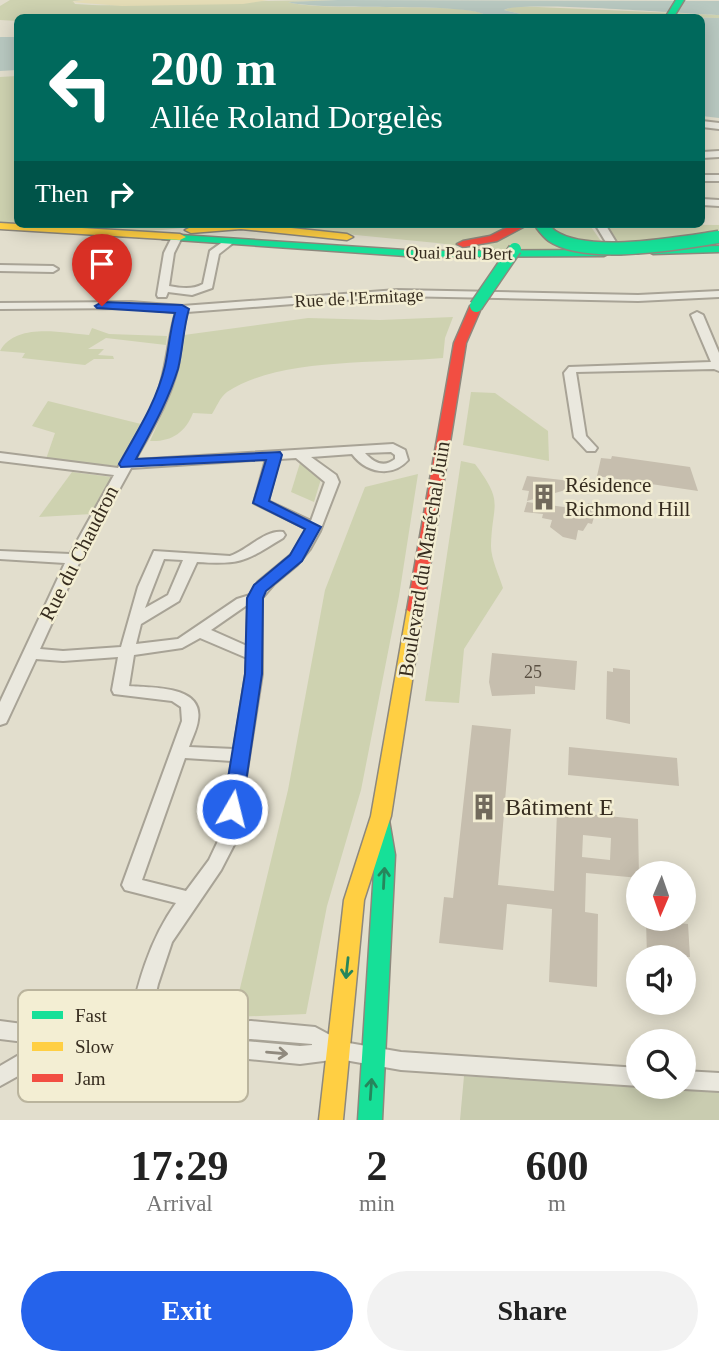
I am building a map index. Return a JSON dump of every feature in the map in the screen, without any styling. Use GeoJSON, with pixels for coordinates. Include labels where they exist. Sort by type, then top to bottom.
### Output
{"type":"FeatureCollection","features":[{"type":"Feature","properties":{"kind":"main road","name":"Quai Paul Bert"},"geometry":{"type":"LineString","coordinates":[[28,228],[165,238],[349,244],[450,255],[719,249]]}},
{"type":"Feature","properties":{"kind":"main road"},"geometry":{"type":"LineString","coordinates":[[165,238],[218,228]]}},
{"type":"Feature","properties":{"kind":"main road"},"geometry":{"type":"LineString","coordinates":[[251,228],[294,232],[349,244],[456,245],[493,239],[515,228]]}},
{"type":"Feature","properties":{"kind":"main road","name":"Boulevard du Maréchal Juin"},"geometry":{"type":"LineString","coordinates":[[331,1120],[354,900],[381,816],[460,343],[464,328],[476,306],[529,228]]}},
{"type":"Feature","properties":{"kind":"main road"},"geometry":{"type":"LineString","coordinates":[[544,228],[548,235],[558,241],[585,247],[719,237]]}},
{"type":"Feature","properties":{"kind":"main road"},"geometry":{"type":"LineString","coordinates":[[230,241],[249,229],[294,232]]}},
{"type":"Feature","properties":{"kind":"main road","name":"Quai Paul Bert"},"geometry":{"type":"LineString","coordinates":[[616,251],[719,243]]}},
{"type":"Feature","properties":{"kind":"main road","name":"Boulevard du Maréchal Juin"},"geometry":{"type":"LineString","coordinates":[[370,1120],[385,855],[381,816]]}},
{"type":"Feature","properties":{"kind":"street"},"geometry":{"type":"LineString","coordinates":[[602,228],[616,251]]}},
{"type":"Feature","properties":{"kind":"street"},"geometry":{"type":"LineString","coordinates":[[158,306],[169,253],[165,238]]}},
{"type":"Feature","properties":{"kind":"street"},"geometry":{"type":"LineString","coordinates":[[163,288],[189,291],[204,289],[208,286],[214,253],[230,241]]}},
{"type":"Feature","properties":{"kind":"street"},"geometry":{"type":"LineString","coordinates":[[0,268],[52,270]]}},
{"type":"Feature","properties":{"kind":"street","name":"Rue de l'Ermitage"},"geometry":{"type":"LineString","coordinates":[[0,306],[158,306],[182,309],[397,293],[638,298],[719,294]]}},
{"type":"Feature","properties":{"kind":"street","name":"Rue du Chaudron"},"geometry":{"type":"LineString","coordinates":[[0,719],[75,559],[161,401],[172,365],[182,309]]}},
{"type":"Feature","properties":{"kind":"street"},"geometry":{"type":"LineString","coordinates":[[591,448],[580,437],[570,373],[573,369],[719,366],[697,315]]}},
{"type":"Feature","properties":{"kind":"street"},"geometry":{"type":"LineString","coordinates":[[0,457],[123,468],[356,450]]}},
{"type":"Feature","properties":{"kind":"street"},"geometry":{"type":"LineString","coordinates":[[149,990],[162,942],[189,899],[222,855],[227,841],[255,656],[255,598],[260,588],[297,558],[314,527],[332,482],[331,478],[299,454]]}},
{"type":"Feature","properties":{"kind":"street"},"geometry":{"type":"LineString","coordinates":[[274,455],[261,503],[314,527]]}},
{"type":"Feature","properties":{"kind":"street"},"geometry":{"type":"LineString","coordinates":[[189,899],[131,885],[190,721],[191,709],[186,701],[174,696],[120,690],[127,651],[143,586],[159,554],[230,560],[242,557],[278,535]]}},
{"type":"Feature","properties":{"kind":"street"},"geometry":{"type":"LineString","coordinates":[[0,555],[75,559]]}},
{"type":"Feature","properties":{"kind":"street"},"geometry":{"type":"LineString","coordinates":[[135,621],[174,598],[192,557]]}},
{"type":"Feature","properties":{"kind":"street"},"geometry":{"type":"LineString","coordinates":[[30,653],[63,656],[182,643],[242,602],[255,598]]}},
{"type":"Feature","properties":{"kind":"street"},"geometry":{"type":"LineString","coordinates":[[201,632],[255,656]]}},
{"type":"Feature","properties":{"kind":"street"},"geometry":{"type":"LineString","coordinates":[[178,752],[240,755]]}},
{"type":"Feature","properties":{"kind":"street"},"geometry":{"type":"LineString","coordinates":[[0,1030],[18,1032]]}},
{"type":"Feature","properties":{"kind":"street"},"geometry":{"type":"LineString","coordinates":[[248,1050],[300,1055],[339,1050],[373,1058],[626,1076]]}},
{"type":"Feature","properties":{"kind":"street"},"geometry":{"type":"LineString","coordinates":[[0,1077],[18,1067]]}},
{"type":"Feature","properties":{"kind":"street"},"geometry":{"type":"LineString","coordinates":[[696,1081],[719,1082]]}},
{"type":"Feature","properties":{"kind":"green space"},"geometry":{"type":"Polygon","coordinates":[[[10,0],[85,0],[73,1],[75,4],[115,5],[338,0],[288,2],[331,7],[426,7],[482,14],[14,14],[14,21],[0,20],[0,6],[10,0]]]}},
{"type":"Feature","properties":{"kind":"green space"},"geometry":{"type":"Polygon","coordinates":[[[515,6],[696,14],[521,14],[504,10],[515,6]]]}},
{"type":"Feature","properties":{"kind":"green space"},"geometry":{"type":"Polygon","coordinates":[[[705,14],[719,15],[719,18],[705,18],[705,14]]]}},
{"type":"Feature","properties":{"kind":"green space"},"geometry":{"type":"Polygon","coordinates":[[[14,76],[14,224],[0,222],[0,77],[14,76]]]}},
{"type":"Feature","properties":{"kind":"green space"},"geometry":{"type":"Polygon","coordinates":[[[705,225],[719,225],[719,235],[616,244],[607,228],[705,228],[705,225]]]}},
{"type":"Feature","properties":{"kind":"green space"},"geometry":{"type":"Polygon","coordinates":[[[82,228],[182,228],[142,232],[82,228]]]}},
{"type":"Feature","properties":{"kind":"green space"},"geometry":{"type":"Polygon","coordinates":[[[285,228],[592,228],[603,244],[569,249],[497,251],[285,228]]]}},
{"type":"Feature","properties":{"kind":"green space"},"geometry":{"type":"Polygon","coordinates":[[[453,317],[445,338],[443,358],[331,364],[274,373],[227,392],[212,414],[193,413],[186,426],[171,438],[150,441],[170,397],[184,335],[308,318],[380,320],[453,317]]]}},
{"type":"Feature","properties":{"kind":"green space"},"geometry":{"type":"Polygon","coordinates":[[[92,328],[109,334],[167,336],[166,345],[106,338],[88,349],[104,349],[98,355],[113,356],[114,359],[94,359],[85,365],[22,358],[25,353],[0,351],[7,342],[28,333],[40,331],[89,335],[92,328]]]}},
{"type":"Feature","properties":{"kind":"green space"},"geometry":{"type":"Polygon","coordinates":[[[471,392],[495,393],[548,431],[549,461],[463,445],[471,392]]]}},
{"type":"Feature","properties":{"kind":"green space"},"geometry":{"type":"Polygon","coordinates":[[[48,401],[141,424],[117,466],[46,459],[55,433],[32,426],[48,401]]]}},
{"type":"Feature","properties":{"kind":"green space"},"geometry":{"type":"Polygon","coordinates":[[[461,461],[475,464],[494,496],[491,551],[503,588],[464,649],[459,703],[425,701],[461,461]]]}},
{"type":"Feature","properties":{"kind":"green space"},"geometry":{"type":"Polygon","coordinates":[[[300,463],[321,479],[314,502],[291,492],[300,463]]]}},
{"type":"Feature","properties":{"kind":"green space"},"geometry":{"type":"Polygon","coordinates":[[[72,472],[112,477],[92,514],[39,517],[72,472]]]}},
{"type":"Feature","properties":{"kind":"green space"},"geometry":{"type":"Polygon","coordinates":[[[418,474],[399,596],[361,790],[327,906],[306,1014],[248,1016],[248,990],[240,990],[288,790],[325,590],[365,487],[418,474]]]}},
{"type":"Feature","properties":{"kind":"green space"},"geometry":{"type":"Polygon","coordinates":[[[464,1076],[626,1086],[626,1099],[696,1099],[696,1091],[719,1092],[719,1120],[460,1120],[464,1076]]]}},
{"type":"Feature","properties":{"kind":"sand"},"geometry":{"type":"Polygon","coordinates":[[[268,0],[243,4],[122,6],[71,2],[268,0]]]}},
{"type":"Feature","properties":{"kind":"shaded area"},"geometry":{"type":"Polygon","coordinates":[[[719,1],[719,15],[538,6],[504,10],[521,14],[481,14],[454,9],[306,5],[288,2],[719,1]]]}},
{"type":"Feature","properties":{"kind":"shaded area"},"geometry":{"type":"Polygon","coordinates":[[[705,18],[719,18],[719,118],[705,116],[705,18]]]}},
{"type":"Feature","properties":{"kind":"shaded area"},"geometry":{"type":"Polygon","coordinates":[[[0,37],[14,37],[14,70],[0,71],[0,37]]]}},
{"type":"Feature","properties":{"kind":"building"},"geometry":{"type":"Polygon","coordinates":[[[612,456],[690,467],[698,491],[597,476],[601,458],[611,459],[612,456]]]}},
{"type":"Feature","properties":{"kind":"building"},"geometry":{"type":"Polygon","coordinates":[[[527,476],[571,481],[569,489],[527,501],[529,491],[522,490],[527,476]]]}},
{"type":"Feature","properties":{"kind":"building"},"geometry":{"type":"Polygon","coordinates":[[[527,502],[586,510],[588,503],[612,506],[609,519],[594,517],[592,524],[588,523],[583,531],[578,530],[576,540],[563,537],[550,527],[552,520],[542,518],[543,514],[524,512],[527,502]]]}},
{"type":"Feature","properties":{"kind":"building"},"geometry":{"type":"Polygon","coordinates":[[[492,653],[577,661],[575,690],[535,686],[535,694],[492,696],[489,682],[492,653]]]}},
{"type":"Feature","properties":{"kind":"building"},"geometry":{"type":"Polygon","coordinates":[[[613,668],[630,670],[630,724],[606,719],[607,671],[613,672],[613,668]]]}},
{"type":"Feature","properties":{"kind":"building"},"geometry":{"type":"Polygon","coordinates":[[[472,725],[511,729],[498,885],[554,891],[557,811],[638,819],[639,861],[626,861],[626,877],[586,873],[585,912],[598,914],[597,987],[549,982],[552,909],[507,904],[503,950],[439,943],[444,897],[453,898],[472,725]],[[583,835],[582,857],[610,860],[611,838],[583,835]]]}},
{"type":"Feature","properties":{"kind":"building"},"geometry":{"type":"Polygon","coordinates":[[[569,747],[677,758],[679,786],[568,775],[569,747]]]}},
{"type":"Feature","properties":{"kind":"building"},"geometry":{"type":"Polygon","coordinates":[[[646,931],[688,931],[689,945],[647,945],[646,931]]]}},
{"type":"Feature","properties":{"kind":"traffic: fast"},"geometry":{"type":"LineString","coordinates":[[671,14],[680,0]]}},
{"type":"Feature","properties":{"kind":"traffic: fast"},"geometry":{"type":"LineString","coordinates":[[545,228],[552,236],[567,243],[587,247],[633,247],[719,237]]}},
{"type":"Feature","properties":{"kind":"traffic: fast"},"geometry":{"type":"LineString","coordinates":[[166,237],[420,254],[604,253]]}},
{"type":"Feature","properties":{"kind":"traffic: fast"},"geometry":{"type":"LineString","coordinates":[[476,306],[515,249]]}},
{"type":"Feature","properties":{"kind":"traffic: fast"},"geometry":{"type":"LineString","coordinates":[[653,251],[719,249]]}},
{"type":"Feature","properties":{"kind":"traffic: fast"},"geometry":{"type":"LineString","coordinates":[[370,1120],[385,855],[382,825]]}},
{"type":"Feature","properties":{"kind":"traffic: slow"},"geometry":{"type":"LineString","coordinates":[[0,226],[14,227]]}},
{"type":"Feature","properties":{"kind":"traffic: slow"},"geometry":{"type":"LineString","coordinates":[[33,228],[180,237]]}},
{"type":"Feature","properties":{"kind":"traffic: slow"},"geometry":{"type":"LineString","coordinates":[[191,230],[216,228]]}},
{"type":"Feature","properties":{"kind":"traffic: slow"},"geometry":{"type":"LineString","coordinates":[[260,228],[347,237]]}},
{"type":"Feature","properties":{"kind":"traffic: slow"},"geometry":{"type":"LineString","coordinates":[[331,1120],[354,900],[381,816],[415,610]]}},
{"type":"Feature","properties":{"kind":"traffic: jam"},"geometry":{"type":"LineString","coordinates":[[463,244],[493,239],[515,228]]}},
{"type":"Feature","properties":{"kind":"traffic: jam"},"geometry":{"type":"LineString","coordinates":[[415,610],[460,343],[476,306]]}},
{"type":"Feature","properties":{"kind":"place","name":"Résidence Richmond Hill"},"geometry":{"type":"Point","coordinates":[544,497]}},
{"type":"Feature","properties":{"kind":"place","name":"Bâtiment E"},"geometry":{"type":"Point","coordinates":[484,807]}},
{"type":"Feature","properties":{"kind":"route"},"geometry":{"type":"LineString","coordinates":[[102,306],[182,309],[172,365],[161,401],[126,464],[274,455],[261,503],[314,527],[297,558],[260,588],[255,598],[254,674],[232,809]]}}]}
